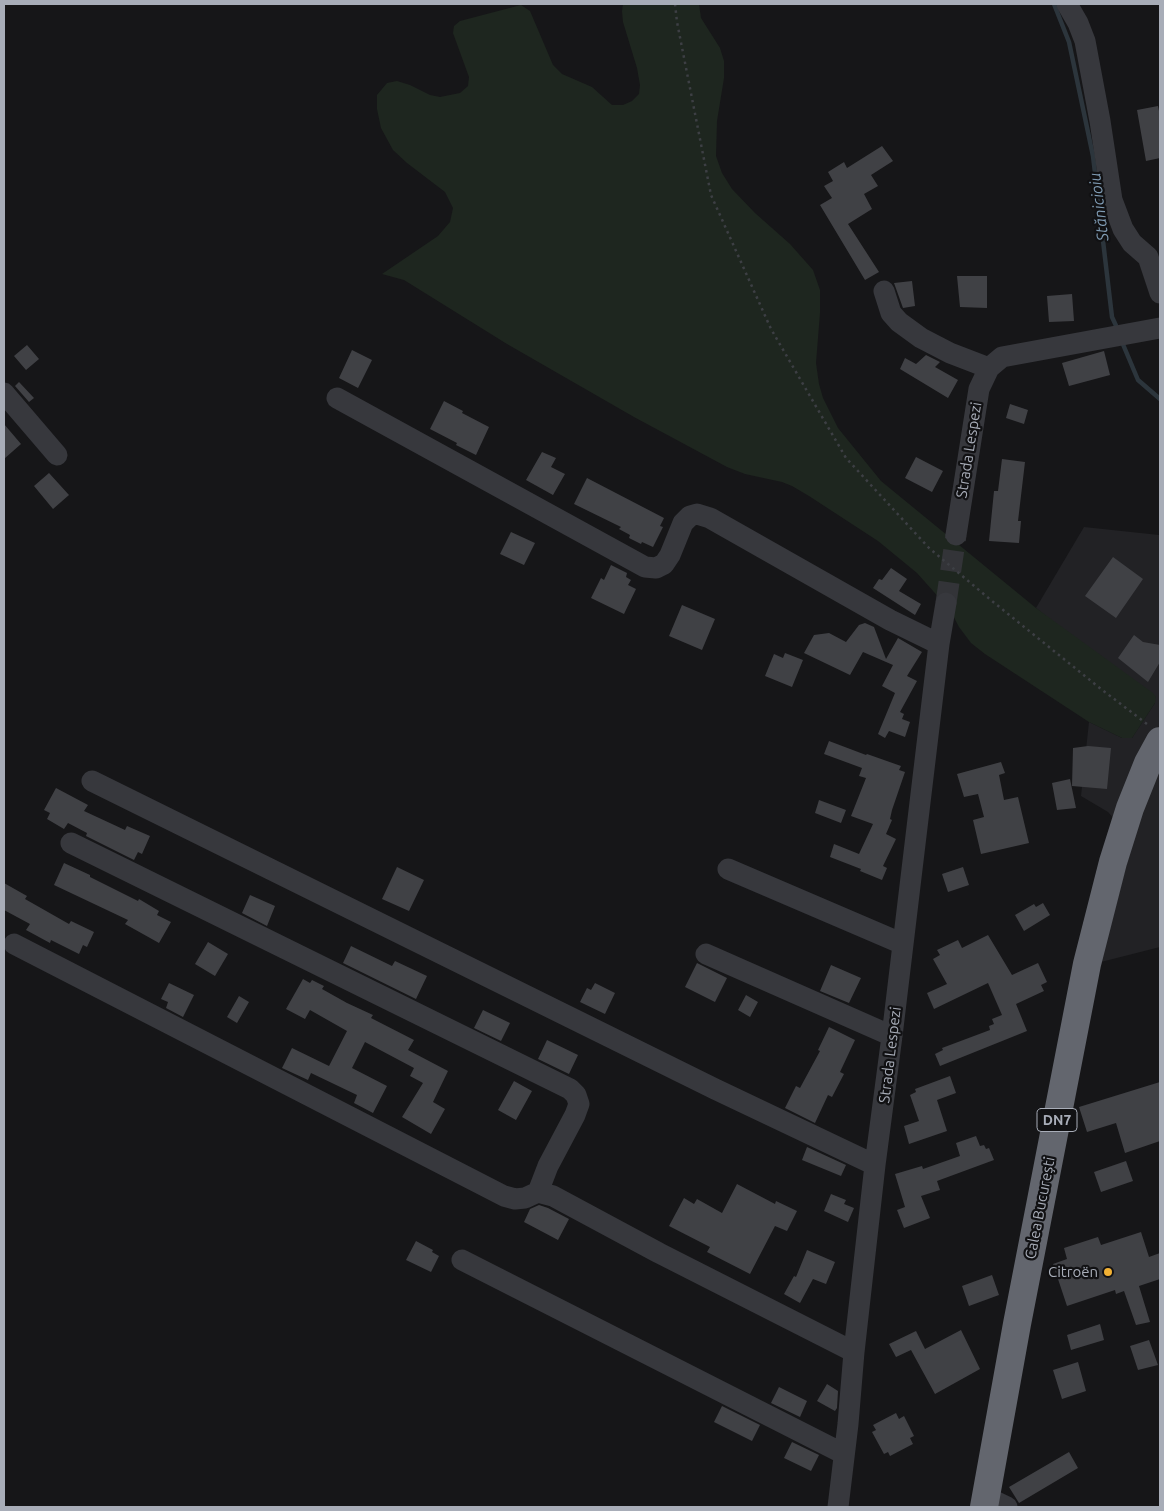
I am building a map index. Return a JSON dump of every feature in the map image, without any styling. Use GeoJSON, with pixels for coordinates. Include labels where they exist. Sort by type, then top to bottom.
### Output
{"type":"FeatureCollection","features":[{"type":"Feature","properties":{"kind":"highway","name":"Calea București"},"geometry":{"type":"LineString","coordinates":[[992,1504],[1017,1324],[1088,964],[1113,862],[1130,808],[1148,764],[1152,731]]}},
{"type":"Feature","properties":{"kind":"street"},"geometry":{"type":"LineString","coordinates":[[1067,4],[1078,23],[1085,41],[1112,200],[1123,229],[1132,243],[1148,257],[1160,293]]}},
{"type":"Feature","properties":{"kind":"street"},"geometry":{"type":"LineString","coordinates":[[884,291],[891,313],[899,322],[920,338],[950,353],[988,368],[1002,356],[1160,328]]}},
{"type":"Feature","properties":{"kind":"street","name":"Strada Lespezi"},"geometry":{"type":"LineString","coordinates":[[956,535],[979,390],[988,368]]}},
{"type":"Feature","properties":{"kind":"street"},"geometry":{"type":"LineString","coordinates":[[4,393],[57,455]]}},
{"type":"Feature","properties":{"kind":"street"},"geometry":{"type":"LineString","coordinates":[[337,398],[645,567],[656,568],[664,564],[670,555],[683,523],[690,516],[697,514],[710,518],[890,620],[939,644]]}},
{"type":"Feature","properties":{"kind":"street","name":"Strada Lespezi"},"geometry":{"type":"LineString","coordinates":[[838,1507],[875,1165],[939,644],[946,603]]}},
{"type":"Feature","properties":{"kind":"street"},"geometry":{"type":"LineString","coordinates":[[92,782],[715,1089],[875,1165]]}},
{"type":"Feature","properties":{"kind":"street"},"geometry":{"type":"LineString","coordinates":[[71,843],[570,1089],[576,1095],[579,1104],[575,1116],[548,1166],[538,1192]]}},
{"type":"Feature","properties":{"kind":"street"},"geometry":{"type":"LineString","coordinates":[[728,869],[903,944]]}},
{"type":"Feature","properties":{"kind":"street"},"geometry":{"type":"LineString","coordinates":[[14,944],[504,1196],[515,1199],[538,1192],[553,1196],[659,1253],[854,1352]]}},
{"type":"Feature","properties":{"kind":"street"},"geometry":{"type":"LineString","coordinates":[[706,954],[892,1036]]}},
{"type":"Feature","properties":{"kind":"street"},"geometry":{"type":"LineString","coordinates":[[462,1260],[844,1454]]}},
{"type":"Feature","properties":{"kind":"path"},"geometry":{"type":"LineString","coordinates":[[675,4],[711,195],[771,329],[846,458],[929,548],[1152,731]]}},
{"type":"Feature","properties":{"kind":"shaded area"},"geometry":{"type":"Polygon","coordinates":[[[623,4],[699,4],[701,18],[720,48],[724,61],[724,78],[717,121],[716,156],[722,173],[732,189],[755,213],[790,244],[813,270],[820,290],[816,363],[819,384],[823,398],[838,428],[881,481],[1036,608],[1153,693],[1156,697],[1155,703],[1132,738],[1122,738],[1089,722],[985,654],[971,643],[959,627],[950,610],[917,573],[878,541],[809,496],[782,482],[745,474],[727,467],[634,417],[507,344],[404,280],[382,274],[438,236],[450,222],[453,208],[445,192],[393,150],[381,128],[377,109],[377,95],[387,83],[397,81],[430,95],[440,97],[460,93],[468,86],[469,77],[453,33],[454,26],[460,21],[521,5],[530,11],[553,65],[562,74],[592,87],[612,105],[623,105],[632,101],[639,94],[640,85],[637,68],[623,22],[623,4]]]}},
{"type":"Feature","properties":{"kind":"shaded area"},"geometry":{"type":"Polygon","coordinates":[[[1084,527],[1159,535],[1160,531],[1160,947],[1101,962],[1133,840],[1108,812],[1081,796],[1089,722],[1122,738],[1132,738],[1155,703],[1036,608],[1084,527]]]}},
{"type":"Feature","properties":{"kind":"building"},"geometry":{"type":"Polygon","coordinates":[[[1158,106],[1160,111],[1160,158],[1146,161],[1137,110],[1158,106]]]}},
{"type":"Feature","properties":{"kind":"building"},"geometry":{"type":"Polygon","coordinates":[[[882,146],[893,161],[871,175],[878,186],[864,194],[872,209],[848,224],[879,272],[865,280],[820,205],[832,198],[824,186],[833,181],[828,172],[844,162],[847,168],[882,146]]]}},
{"type":"Feature","properties":{"kind":"building"},"geometry":{"type":"Polygon","coordinates":[[[957,276],[987,276],[987,308],[960,307],[957,276]]]}},
{"type":"Feature","properties":{"kind":"building"},"geometry":{"type":"Polygon","coordinates":[[[912,281],[915,306],[903,308],[894,283],[912,281]]]}},
{"type":"Feature","properties":{"kind":"building"},"geometry":{"type":"Polygon","coordinates":[[[1072,294],[1074,321],[1049,322],[1047,296],[1072,294]]]}},
{"type":"Feature","properties":{"kind":"building"},"geometry":{"type":"Polygon","coordinates":[[[27,345],[39,359],[26,370],[14,356],[27,345]]]}},
{"type":"Feature","properties":{"kind":"building"},"geometry":{"type":"Polygon","coordinates":[[[352,350],[372,360],[358,388],[339,378],[352,350]]]}},
{"type":"Feature","properties":{"kind":"building"},"geometry":{"type":"Polygon","coordinates":[[[1104,351],[1110,375],[1069,386],[1062,363],[1104,351]]]}},
{"type":"Feature","properties":{"kind":"building"},"geometry":{"type":"Polygon","coordinates":[[[926,355],[940,362],[935,367],[958,380],[948,398],[900,369],[905,358],[916,364],[926,355]]]}},
{"type":"Feature","properties":{"kind":"building"},"geometry":{"type":"Polygon","coordinates":[[[19,382],[34,398],[29,402],[15,386],[19,382]]]}},
{"type":"Feature","properties":{"kind":"building"},"geometry":{"type":"Polygon","coordinates":[[[444,401],[489,427],[476,455],[430,429],[444,401]]]}},
{"type":"Feature","properties":{"kind":"building"},"geometry":{"type":"Polygon","coordinates":[[[1010,404],[1028,410],[1024,424],[1006,418],[1010,404]]]}},
{"type":"Feature","properties":{"kind":"building"},"geometry":{"type":"Polygon","coordinates":[[[4,424],[21,444],[4,459],[4,424]]]}},
{"type":"Feature","properties":{"kind":"building"},"geometry":{"type":"Polygon","coordinates":[[[542,452],[556,458],[551,467],[565,474],[553,495],[526,480],[542,452]]]}},
{"type":"Feature","properties":{"kind":"building"},"geometry":{"type":"Polygon","coordinates":[[[916,457],[943,471],[932,492],[905,478],[916,457]]]}},
{"type":"Feature","properties":{"kind":"building"},"geometry":{"type":"Polygon","coordinates":[[[1002,459],[1025,462],[1018,521],[1021,521],[1019,543],[989,541],[994,491],[998,491],[1002,459]]]}},
{"type":"Feature","properties":{"kind":"building"},"geometry":{"type":"Polygon","coordinates":[[[49,473],[69,495],[53,509],[34,486],[49,473]]]}},
{"type":"Feature","properties":{"kind":"building"},"geometry":{"type":"Polygon","coordinates":[[[587,478],[664,518],[660,526],[663,527],[653,547],[629,538],[630,535],[619,529],[621,527],[574,504],[587,478]]]}},
{"type":"Feature","properties":{"kind":"building"},"geometry":{"type":"Polygon","coordinates":[[[511,532],[535,543],[524,565],[500,554],[511,532]]]}},
{"type":"Feature","properties":{"kind":"building"},"geometry":{"type":"Polygon","coordinates":[[[1113,557],[1143,579],[1116,618],[1085,596],[1113,557]]]}},
{"type":"Feature","properties":{"kind":"building"},"geometry":{"type":"Polygon","coordinates":[[[611,565],[627,573],[626,577],[631,580],[628,585],[636,589],[624,614],[591,598],[601,578],[604,580],[611,565]]]}},
{"type":"Feature","properties":{"kind":"building"},"geometry":{"type":"Polygon","coordinates":[[[891,568],[907,579],[899,591],[921,604],[915,615],[873,588],[879,579],[882,580],[891,568]]]}},
{"type":"Feature","properties":{"kind":"building"},"geometry":{"type":"Polygon","coordinates":[[[682,605],[715,619],[702,650],[669,636],[682,605]]]}},
{"type":"Feature","properties":{"kind":"building"},"geometry":{"type":"Polygon","coordinates":[[[865,623],[874,627],[886,659],[898,638],[922,652],[907,676],[917,681],[900,712],[904,714],[902,719],[910,722],[905,737],[889,731],[885,738],[878,734],[895,693],[882,686],[893,665],[863,652],[850,675],[804,653],[814,635],[829,633],[846,642],[859,625],[865,623]]]}},
{"type":"Feature","properties":{"kind":"building"},"geometry":{"type":"Polygon","coordinates":[[[1134,635],[1143,642],[1160,645],[1160,662],[1148,682],[1118,658],[1134,635]]]}},
{"type":"Feature","properties":{"kind":"building"},"geometry":{"type":"Polygon","coordinates":[[[785,653],[803,660],[792,687],[765,676],[774,654],[783,658],[785,653]]]}},
{"type":"Feature","properties":{"kind":"building"},"geometry":{"type":"Polygon","coordinates":[[[829,741],[901,766],[899,770],[905,772],[892,810],[890,819],[892,820],[886,834],[896,839],[883,866],[887,868],[882,880],[860,871],[861,869],[830,857],[834,844],[859,854],[873,824],[851,816],[866,778],[859,776],[862,768],[824,754],[829,741]]]}},
{"type":"Feature","properties":{"kind":"building"},"geometry":{"type":"Polygon","coordinates":[[[1088,746],[1111,748],[1107,789],[1072,786],[1073,748],[1088,746]]]}},
{"type":"Feature","properties":{"kind":"building"},"geometry":{"type":"Polygon","coordinates":[[[1001,762],[1005,773],[999,775],[1004,800],[1018,797],[1029,843],[981,854],[973,820],[984,817],[978,794],[964,797],[957,774],[1001,762]]]}},
{"type":"Feature","properties":{"kind":"building"},"geometry":{"type":"Polygon","coordinates":[[[1070,779],[1076,808],[1057,810],[1052,783],[1070,779]]]}},
{"type":"Feature","properties":{"kind":"building"},"geometry":{"type":"Polygon","coordinates":[[[56,788],[88,805],[84,811],[125,830],[127,826],[150,836],[142,854],[138,852],[134,860],[86,836],[87,833],[68,823],[64,829],[47,819],[50,813],[44,810],[56,788]]]}},
{"type":"Feature","properties":{"kind":"building"},"geometry":{"type":"Polygon","coordinates":[[[819,800],[846,810],[841,823],[815,813],[819,800]]]}},
{"type":"Feature","properties":{"kind":"building"},"geometry":{"type":"Polygon","coordinates":[[[64,863],[138,901],[139,899],[159,911],[157,915],[171,922],[159,943],[125,924],[128,920],[54,885],[64,863]]]}},
{"type":"Feature","properties":{"kind":"building"},"geometry":{"type":"Polygon","coordinates":[[[397,867],[424,880],[409,911],[382,899],[397,867]]]}},
{"type":"Feature","properties":{"kind":"building"},"geometry":{"type":"Polygon","coordinates":[[[963,867],[969,885],[948,892],[942,874],[963,867]]]}},
{"type":"Feature","properties":{"kind":"building"},"geometry":{"type":"Polygon","coordinates":[[[4,883],[27,896],[25,899],[69,924],[71,921],[94,932],[87,947],[83,945],[79,954],[51,940],[50,943],[26,930],[30,924],[4,910],[4,883]]]}},
{"type":"Feature","properties":{"kind":"building"},"geometry":{"type":"Polygon","coordinates":[[[250,895],[275,906],[267,926],[242,913],[250,895]]]}},
{"type":"Feature","properties":{"kind":"building"},"geometry":{"type":"Polygon","coordinates":[[[1043,903],[1050,915],[1024,931],[1015,915],[1034,904],[1036,907],[1043,903]]]}},
{"type":"Feature","properties":{"kind":"building"},"geometry":{"type":"Polygon","coordinates":[[[988,935],[1012,975],[1038,963],[1047,982],[1041,985],[1044,991],[1016,1004],[1027,1031],[940,1066],[935,1054],[943,1050],[942,1048],[990,1030],[989,1026],[994,1024],[992,1019],[1002,1015],[988,983],[934,1009],[927,993],[947,984],[933,959],[940,955],[937,950],[958,940],[962,948],[988,935]]]}},
{"type":"Feature","properties":{"kind":"building"},"geometry":{"type":"Polygon","coordinates":[[[208,942],[228,954],[215,976],[195,964],[208,942]]]}},
{"type":"Feature","properties":{"kind":"building"},"geometry":{"type":"Polygon","coordinates":[[[351,946],[392,966],[395,961],[427,976],[416,999],[343,963],[351,946]]]}},
{"type":"Feature","properties":{"kind":"building"},"geometry":{"type":"Polygon","coordinates":[[[697,963],[727,978],[715,1002],[685,987],[697,963]]]}},
{"type":"Feature","properties":{"kind":"building"},"geometry":{"type":"Polygon","coordinates":[[[831,965],[861,978],[849,1003],[820,991],[831,965]]]}},
{"type":"Feature","properties":{"kind":"building"},"geometry":{"type":"Polygon","coordinates":[[[303,979],[310,983],[312,980],[324,986],[322,989],[373,1015],[371,1018],[414,1040],[408,1050],[448,1071],[433,1102],[445,1109],[431,1134],[402,1117],[423,1083],[410,1076],[414,1068],[365,1042],[352,1068],[387,1086],[373,1113],[354,1103],[357,1095],[311,1073],[308,1080],[282,1068],[292,1048],[329,1066],[347,1031],[310,1010],[305,1019],[286,1009],[303,979]]]}},
{"type":"Feature","properties":{"kind":"building"},"geometry":{"type":"Polygon","coordinates":[[[169,983],[194,995],[183,1017],[166,1008],[168,1002],[161,999],[169,983]]]}},
{"type":"Feature","properties":{"kind":"building"},"geometry":{"type":"Polygon","coordinates":[[[595,983],[615,993],[605,1014],[580,1002],[587,988],[591,990],[595,983]]]}},
{"type":"Feature","properties":{"kind":"building"},"geometry":{"type":"Polygon","coordinates":[[[746,995],[758,1002],[750,1017],[738,1010],[746,995]]]}},
{"type":"Feature","properties":{"kind":"building"},"geometry":{"type":"Polygon","coordinates":[[[239,996],[249,1002],[237,1023],[227,1017],[239,996]]]}},
{"type":"Feature","properties":{"kind":"building"},"geometry":{"type":"Polygon","coordinates":[[[483,1010],[510,1023],[501,1041],[474,1028],[483,1010]]]}},
{"type":"Feature","properties":{"kind":"building"},"geometry":{"type":"Polygon","coordinates":[[[829,1027],[855,1040],[840,1072],[844,1074],[832,1097],[828,1095],[815,1123],[785,1108],[796,1086],[800,1088],[820,1051],[818,1050],[829,1027]]]}},
{"type":"Feature","properties":{"kind":"building"},"geometry":{"type":"Polygon","coordinates":[[[547,1040],[578,1055],[569,1074],[538,1059],[547,1040]]]}},
{"type":"Feature","properties":{"kind":"building"},"geometry":{"type":"Polygon","coordinates":[[[950,1076],[956,1093],[937,1100],[947,1131],[909,1144],[904,1126],[919,1121],[910,1095],[916,1092],[915,1089],[950,1076]]]}},
{"type":"Feature","properties":{"kind":"building"},"geometry":{"type":"Polygon","coordinates":[[[514,1081],[532,1091],[516,1120],[498,1110],[514,1081]]]}},
{"type":"Feature","properties":{"kind":"building"},"geometry":{"type":"Polygon","coordinates":[[[1160,1082],[1160,1141],[1125,1153],[1116,1123],[1087,1132],[1079,1107],[1160,1082]]]}},
{"type":"Feature","properties":{"kind":"building"},"geometry":{"type":"Polygon","coordinates":[[[976,1136],[980,1146],[984,1145],[986,1149],[989,1148],[994,1160],[937,1181],[940,1190],[921,1196],[930,1218],[904,1228],[897,1210],[905,1207],[895,1174],[922,1166],[923,1169],[960,1156],[956,1143],[976,1136]]]}},
{"type":"Feature","properties":{"kind":"building"},"geometry":{"type":"Polygon","coordinates":[[[807,1147],[846,1165],[841,1176],[802,1160],[807,1147]]]}},
{"type":"Feature","properties":{"kind":"building"},"geometry":{"type":"Polygon","coordinates":[[[1126,1161],[1133,1181],[1101,1192],[1094,1172],[1126,1161]]]}},
{"type":"Feature","properties":{"kind":"building"},"geometry":{"type":"Polygon","coordinates":[[[737,1184],[775,1204],[776,1201],[797,1211],[787,1231],[775,1226],[750,1274],[707,1252],[710,1247],[669,1226],[684,1198],[694,1204],[697,1199],[722,1213],[737,1184]]]}},
{"type":"Feature","properties":{"kind":"building"},"geometry":{"type":"Polygon","coordinates":[[[831,1194],[846,1200],[844,1204],[854,1208],[848,1222],[824,1211],[831,1194]]]}},
{"type":"Feature","properties":{"kind":"building"},"geometry":{"type":"Polygon","coordinates":[[[539,1205],[569,1219],[558,1240],[524,1222],[530,1209],[539,1205]]]}},
{"type":"Feature","properties":{"kind":"building","name":"Citroën"},"geometry":{"type":"Polygon","coordinates":[[[1141,1232],[1149,1257],[1160,1253],[1160,1279],[1139,1286],[1150,1322],[1136,1325],[1124,1291],[1116,1294],[1115,1290],[1067,1306],[1053,1264],[1067,1259],[1064,1248],[1098,1237],[1101,1245],[1141,1232]]]}},
{"type":"Feature","properties":{"kind":"building"},"geometry":{"type":"Polygon","coordinates":[[[416,1241],[433,1250],[432,1252],[439,1256],[431,1272],[406,1260],[416,1241]]]}},
{"type":"Feature","properties":{"kind":"building"},"geometry":{"type":"Polygon","coordinates":[[[807,1250],[835,1262],[826,1284],[813,1279],[800,1303],[784,1294],[794,1276],[796,1277],[807,1250]]]}},
{"type":"Feature","properties":{"kind":"building"},"geometry":{"type":"Polygon","coordinates":[[[992,1275],[999,1295],[969,1306],[962,1286],[992,1275]]]}},
{"type":"Feature","properties":{"kind":"building"},"geometry":{"type":"Polygon","coordinates":[[[1100,1324],[1104,1340],[1071,1350],[1067,1335],[1100,1324]]]}},
{"type":"Feature","properties":{"kind":"building"},"geometry":{"type":"Polygon","coordinates":[[[961,1330],[980,1369],[935,1394],[911,1350],[896,1357],[889,1344],[916,1331],[925,1349],[961,1330]]]}},
{"type":"Feature","properties":{"kind":"building"},"geometry":{"type":"Polygon","coordinates":[[[1149,1340],[1158,1365],[1138,1370],[1130,1346],[1149,1340]]]}},
{"type":"Feature","properties":{"kind":"building"},"geometry":{"type":"Polygon","coordinates":[[[1078,1362],[1086,1391],[1062,1399],[1053,1370],[1078,1362]]]}},
{"type":"Feature","properties":{"kind":"building"},"geometry":{"type":"Polygon","coordinates":[[[827,1384],[838,1391],[837,1408],[835,1411],[817,1401],[827,1384]]]}},
{"type":"Feature","properties":{"kind":"building"},"geometry":{"type":"Polygon","coordinates":[[[779,1387],[807,1401],[800,1417],[771,1403],[779,1387]]]}},
{"type":"Feature","properties":{"kind":"building"},"geometry":{"type":"Polygon","coordinates":[[[722,1406],[760,1425],[752,1441],[714,1422],[722,1406]]]}},
{"type":"Feature","properties":{"kind":"building"},"geometry":{"type":"Polygon","coordinates":[[[896,1413],[899,1419],[904,1416],[914,1436],[910,1438],[913,1444],[890,1456],[888,1452],[884,1454],[872,1432],[876,1430],[873,1425],[896,1413]]]}},
{"type":"Feature","properties":{"kind":"building"},"geometry":{"type":"Polygon","coordinates":[[[792,1442],[819,1455],[811,1471],[784,1458],[792,1442]]]}},
{"type":"Feature","properties":{"kind":"building"},"geometry":{"type":"Polygon","coordinates":[[[1069,1452],[1078,1468],[1019,1503],[1009,1487],[1069,1452]]]}},
{"type":"Feature","properties":{"kind":"waterway","name":"Stănicioiu"},"geometry":{"type":"LineString","coordinates":[[1054,4],[1069,42],[1093,156],[1112,317],[1118,330]]}},
{"type":"Feature","properties":{"kind":"waterway","name":"Stănicioiu"},"geometry":{"type":"LineString","coordinates":[[1122,342],[1138,380],[1160,399]]}},
{"type":"Feature","properties":{"kind":"tunnel"},"geometry":{"type":"LineString","coordinates":[[946,603],[956,535]]}},
{"type":"Feature","properties":{"kind":"place","name":"Citroën"},"geometry":{"type":"Point","coordinates":[1108,1272]}}]}
